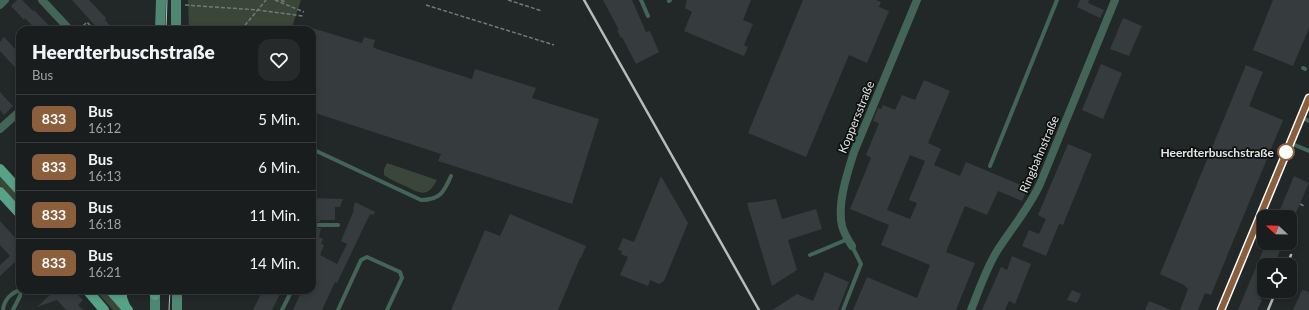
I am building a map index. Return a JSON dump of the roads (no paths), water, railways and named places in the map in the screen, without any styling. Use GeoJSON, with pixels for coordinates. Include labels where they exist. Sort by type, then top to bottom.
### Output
{"type":"FeatureCollection","features":[{"type":"Feature","properties":{"kind":"main road"},"geometry":{"type":"LineString","coordinates":[[160,26],[161,0]]}},
{"type":"Feature","properties":{"kind":"main road"},"geometry":{"type":"LineString","coordinates":[[176,2],[176,26]]}},
{"type":"Feature","properties":{"kind":"main road"},"geometry":{"type":"LineString","coordinates":[[0,169],[16,187]]}},
{"type":"Feature","properties":{"kind":"main road"},"geometry":{"type":"LineString","coordinates":[[0,192],[16,210]]}},
{"type":"Feature","properties":{"kind":"main road"},"geometry":{"type":"LineString","coordinates":[[90,294],[104,310]]}},
{"type":"Feature","properties":{"kind":"main road"},"geometry":{"type":"LineString","coordinates":[[114,294],[126,308]]}},
{"type":"Feature","properties":{"kind":"main road"},"geometry":{"type":"LineString","coordinates":[[122,294],[126,308]]}},
{"type":"Feature","properties":{"kind":"main road"},"geometry":{"type":"LineString","coordinates":[[155,294],[155,310]]}},
{"type":"Feature","properties":{"kind":"main road"},"geometry":{"type":"LineString","coordinates":[[177,294],[177,310]]}},
{"type":"Feature","properties":{"kind":"street"},"geometry":{"type":"LineString","coordinates":[[0,5],[5,0]]}},
{"type":"Feature","properties":{"kind":"street"},"geometry":{"type":"LineString","coordinates":[[42,0],[66,26]]}},
{"type":"Feature","properties":{"kind":"street","name":"Koppersstraße"},"geometry":{"type":"LineString","coordinates":[[850,243],[842,227],[841,214],[848,173],[854,152],[917,0]]}},
{"type":"Feature","properties":{"kind":"street","name":"Ringbahnstraße"},"geometry":{"type":"LineString","coordinates":[[971,310],[989,266],[1034,198],[1115,0]]}},
{"type":"Feature","properties":{"kind":"street"},"geometry":{"type":"LineString","coordinates":[[1221,310],[1309,98]]}},
{"type":"Feature","properties":{"kind":"street"},"geometry":{"type":"LineString","coordinates":[[0,129],[16,115]]}},
{"type":"Feature","properties":{"kind":"lane"},"geometry":{"type":"LineString","coordinates":[[641,0],[648,16]]}},
{"type":"Feature","properties":{"kind":"lane"},"geometry":{"type":"LineString","coordinates":[[990,166],[1057,0]]}},
{"type":"Feature","properties":{"kind":"lane"},"geometry":{"type":"LineString","coordinates":[[1301,118],[1309,121]]}},
{"type":"Feature","properties":{"kind":"lane"},"geometry":{"type":"LineString","coordinates":[[1290,143],[1309,151]]}},
{"type":"Feature","properties":{"kind":"lane"},"geometry":{"type":"LineString","coordinates":[[316,151],[421,200],[431,200],[437,197],[445,190],[451,176]]}},
{"type":"Feature","properties":{"kind":"lane"},"geometry":{"type":"LineString","coordinates":[[316,225],[338,226]]}},
{"type":"Feature","properties":{"kind":"lane"},"geometry":{"type":"LineString","coordinates":[[810,255],[850,243],[861,264],[843,310]]}},
{"type":"Feature","properties":{"kind":"lane"},"geometry":{"type":"LineString","coordinates":[[338,310],[361,260],[367,256],[400,272],[402,278],[387,310]]}},
{"type":"Feature","properties":{"kind":"lane"},"geometry":{"type":"LineString","coordinates":[[3,310],[5,302],[10,295],[16,291]]}},
{"type":"Feature","properties":{"kind":"lane"},"geometry":{"type":"LineString","coordinates":[[12,310],[20,294]]}},
{"type":"Feature","properties":{"kind":"lane"},"geometry":{"type":"LineString","coordinates":[[282,310],[290,294]]}},
{"type":"Feature","properties":{"kind":"tram line"},"geometry":{"type":"LineString","coordinates":[[166,26],[167,0]]}},
{"type":"Feature","properties":{"kind":"tram line"},"geometry":{"type":"LineString","coordinates":[[169,310],[170,294]]}},
{"type":"Feature","properties":{"kind":"railway"},"geometry":{"type":"LineString","coordinates":[[584,0],[759,310]]}},
{"type":"Feature","properties":{"kind":"railway"},"geometry":{"type":"LineString","coordinates":[[1268,310],[1273,298]]}},
{"type":"Feature","properties":{"kind":"place","name":"Heerdterbuschstraße"},"geometry":{"type":"Point","coordinates":[1286,152]}}]}
